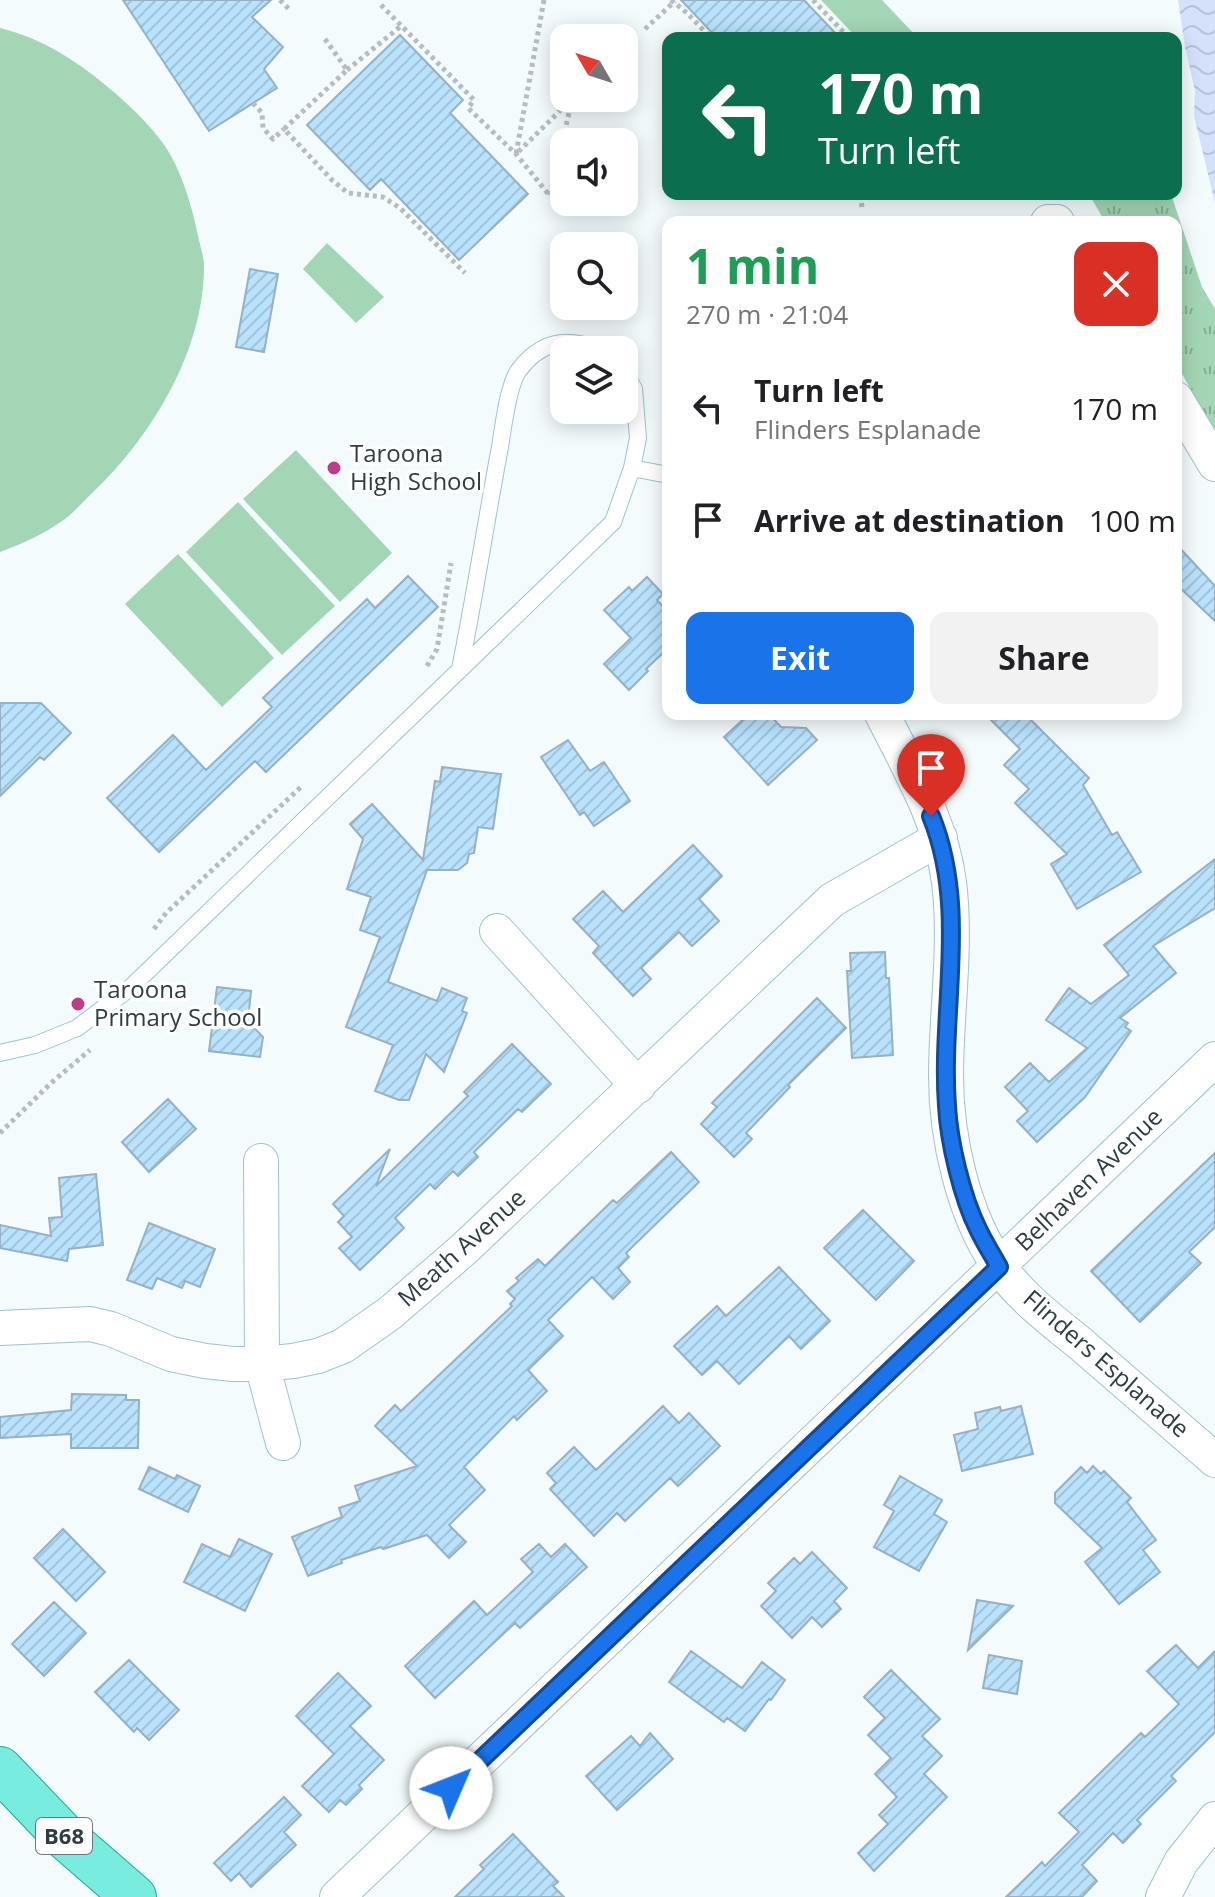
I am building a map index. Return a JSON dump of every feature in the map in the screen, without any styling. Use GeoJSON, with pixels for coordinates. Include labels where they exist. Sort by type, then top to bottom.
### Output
{"type":"FeatureCollection","features":[{"type":"Feature","properties":{"kind":"main road","name":"B68"},"geometry":{"type":"LineString","coordinates":[[0,1769],[66,1838],[134,1897]]}},
{"type":"Feature","properties":{"kind":"street"},"geometry":{"type":"LineString","coordinates":[[1182,409],[1215,464]]}},
{"type":"Feature","properties":{"kind":"street","name":"Flinders Esplanade"},"geometry":{"type":"LineString","coordinates":[[885,720],[940,838],[949,883],[951,943],[947,1108],[961,1183],[977,1228],[999,1267],[1028,1299],[1215,1460]]}},
{"type":"Feature","properties":{"kind":"street","name":"Meath Avenue"},"geometry":{"type":"LineString","coordinates":[[0,1328],[90,1324],[111,1329],[171,1354],[233,1364],[293,1361],[343,1346],[367,1330],[464,1249],[832,900],[940,838]]}},
{"type":"Feature","properties":{"kind":"street"},"geometry":{"type":"LineString","coordinates":[[497,931],[638,1086]]}},
{"type":"Feature","properties":{"kind":"street","name":"Belhaven Avenue"},"geometry":{"type":"LineString","coordinates":[[337,1897],[1215,1059]]}},
{"type":"Feature","properties":{"kind":"street"},"geometry":{"type":"LineString","coordinates":[[261,1161],[262,1364],[283,1443]]}},
{"type":"Feature","properties":{"kind":"street"},"geometry":{"type":"LineString","coordinates":[[1163,1897],[1181,1862],[1215,1819]]}},
{"type":"Feature","properties":{"kind":"lane"},"geometry":{"type":"LineString","coordinates":[[460,669],[516,373],[539,349],[550,346]]}},
{"type":"Feature","properties":{"kind":"lane"},"geometry":{"type":"LineString","coordinates":[[0,1053],[35,1045],[77,1028],[130,988],[613,522],[632,468],[638,438],[637,424]]}},
{"type":"Feature","properties":{"kind":"lane"},"geometry":{"type":"LineString","coordinates":[[632,468],[662,474]]}},
{"type":"Feature","properties":{"kind":"path"},"geometry":{"type":"LineString","coordinates":[[280,0],[290,10]]}},
{"type":"Feature","properties":{"kind":"path"},"geometry":{"type":"LineString","coordinates":[[516,154],[544,0]]}},
{"type":"Feature","properties":{"kind":"path"},"geometry":{"type":"LineString","coordinates":[[645,29],[673,0],[705,32]]}},
{"type":"Feature","properties":{"kind":"path"},"geometry":{"type":"LineString","coordinates":[[813,0],[843,32]]}},
{"type":"Feature","properties":{"kind":"path"},"geometry":{"type":"LineString","coordinates":[[381,5],[474,100],[468,108],[516,154],[550,196],[569,112]]}},
{"type":"Feature","properties":{"kind":"path"},"geometry":{"type":"LineString","coordinates":[[253,103],[262,113],[263,128],[273,139],[347,70],[401,26]]}},
{"type":"Feature","properties":{"kind":"path"},"geometry":{"type":"LineString","coordinates":[[325,39],[347,70]]}},
{"type":"Feature","properties":{"kind":"path"},"geometry":{"type":"LineString","coordinates":[[516,154],[558,112]]}},
{"type":"Feature","properties":{"kind":"path"},"geometry":{"type":"LineString","coordinates":[[284,129],[348,193],[383,197],[400,208],[465,273]]}},
{"type":"Feature","properties":{"kind":"path"},"geometry":{"type":"LineString","coordinates":[[861,200],[862,209]]}},
{"type":"Feature","properties":{"kind":"green space"},"geometry":{"type":"Polygon","coordinates":[[[821,0],[882,0],[912,32],[851,32],[821,0]]]}},
{"type":"Feature","properties":{"kind":"green space"},"geometry":{"type":"Polygon","coordinates":[[[0,28],[47,45],[75,62],[115,93],[154,132],[171,156],[181,178],[193,213],[204,266],[202,299],[194,331],[169,393],[151,422],[110,475],[68,517],[25,542],[0,552],[0,28]]]}},
{"type":"Feature","properties":{"kind":"green space"},"geometry":{"type":"Polygon","coordinates":[[[1092,200],[1173,200],[1178,216],[1102,216],[1092,200]]]}},
{"type":"Feature","properties":{"kind":"green space"},"geometry":{"type":"Polygon","coordinates":[[[1182,227],[1202,287],[1215,309],[1215,433],[1182,374],[1182,227]]]}},
{"type":"Feature","properties":{"kind":"green space"},"geometry":{"type":"Polygon","coordinates":[[[327,243],[384,297],[356,323],[303,269],[327,243]]]}},
{"type":"Feature","properties":{"kind":"green space"},"geometry":{"type":"Polygon","coordinates":[[[296,450],[392,553],[340,602],[243,499],[296,450]]]}},
{"type":"Feature","properties":{"kind":"green space"},"geometry":{"type":"Polygon","coordinates":[[[238,502],[335,606],[282,655],[186,552],[238,502]]]}},
{"type":"Feature","properties":{"kind":"green space"},"geometry":{"type":"Polygon","coordinates":[[[178,554],[274,658],[222,707],[125,604],[178,554]]]}},
{"type":"Feature","properties":{"kind":"water"},"geometry":{"type":"Polygon","coordinates":[[[1178,0],[1215,0],[1215,203],[1194,116],[1195,91],[1178,0]]]}},
{"type":"Feature","properties":{"kind":"building"},"geometry":{"type":"Polygon","coordinates":[[[123,0],[271,0],[252,17],[283,47],[264,69],[277,88],[209,131],[123,0]]]}},
{"type":"Feature","properties":{"kind":"building"},"geometry":{"type":"Polygon","coordinates":[[[681,0],[804,0],[834,32],[711,32],[681,0]]]}},
{"type":"Feature","properties":{"kind":"building"},"geometry":{"type":"Polygon","coordinates":[[[400,35],[463,100],[450,113],[528,194],[459,260],[381,179],[370,190],[307,125],[400,35]]]}},
{"type":"Feature","properties":{"kind":"building"},"geometry":{"type":"Polygon","coordinates":[[[250,269],[278,274],[264,352],[236,347],[250,269]]]}},
{"type":"Feature","properties":{"kind":"building"},"geometry":{"type":"Polygon","coordinates":[[[1182,550],[1215,586],[1215,621],[1182,590],[1182,550]]]}},
{"type":"Feature","properties":{"kind":"building"},"geometry":{"type":"Polygon","coordinates":[[[408,576],[438,607],[266,772],[255,761],[159,852],[107,798],[173,735],[206,770],[272,707],[263,698],[367,599],[375,608],[408,576]]]}},
{"type":"Feature","properties":{"kind":"building"},"geometry":{"type":"Polygon","coordinates":[[[647,577],[662,593],[657,600],[662,605],[662,654],[629,690],[604,664],[631,638],[604,610],[629,587],[632,591],[647,577]]]}},
{"type":"Feature","properties":{"kind":"building"},"geometry":{"type":"Polygon","coordinates":[[[0,703],[41,703],[71,733],[44,760],[40,757],[0,796],[0,703]]]}},
{"type":"Feature","properties":{"kind":"building"},"geometry":{"type":"Polygon","coordinates":[[[742,720],[775,720],[781,727],[806,728],[817,740],[768,785],[724,737],[742,720]]]}},
{"type":"Feature","properties":{"kind":"building"},"geometry":{"type":"Polygon","coordinates":[[[991,720],[1031,720],[1089,778],[1083,785],[1112,835],[1117,832],[1141,872],[1077,909],[1051,864],[1067,854],[1015,803],[1029,789],[1004,765],[1020,749],[991,720]]]}},
{"type":"Feature","properties":{"kind":"building"},"geometry":{"type":"Polygon","coordinates":[[[568,740],[590,771],[604,762],[630,801],[594,826],[584,812],[580,815],[541,757],[568,740]]]}},
{"type":"Feature","properties":{"kind":"building"},"geometry":{"type":"Polygon","coordinates":[[[442,767],[501,774],[493,829],[478,827],[474,853],[469,854],[467,863],[458,870],[427,870],[388,982],[437,1001],[442,988],[467,998],[462,1011],[467,1013],[444,1072],[426,1054],[409,1100],[399,1100],[375,1091],[393,1045],[346,1027],[380,937],[360,930],[371,897],[347,889],[363,839],[350,824],[372,804],[423,860],[435,781],[440,782],[442,767]]]}},
{"type":"Feature","properties":{"kind":"building"},"geometry":{"type":"Polygon","coordinates":[[[693,845],[722,876],[699,899],[719,921],[692,946],[679,932],[641,968],[651,979],[633,996],[593,953],[599,946],[573,919],[603,891],[623,912],[693,845]]]}},
{"type":"Feature","properties":{"kind":"building"},"geometry":{"type":"Polygon","coordinates":[[[1215,859],[1215,908],[1153,946],[1176,973],[1120,1018],[1128,1023],[1125,1027],[1131,1031],[1085,1097],[1037,1142],[1017,1121],[1028,1111],[1005,1087],[1030,1063],[1049,1082],[1087,1048],[1046,1020],[1069,988],[1091,1004],[1129,975],[1104,945],[1215,859]]]}},
{"type":"Feature","properties":{"kind":"building"},"geometry":{"type":"Polygon","coordinates":[[[885,952],[893,1055],[852,1058],[847,971],[851,971],[850,953],[885,952]]]}},
{"type":"Feature","properties":{"kind":"building"},"geometry":{"type":"Polygon","coordinates":[[[217,987],[251,991],[248,1021],[263,1037],[260,1057],[209,1051],[217,987]]]}},
{"type":"Feature","properties":{"kind":"building"},"geometry":{"type":"Polygon","coordinates":[[[817,998],[846,1028],[788,1085],[790,1087],[746,1133],[752,1139],[734,1157],[701,1124],[717,1107],[712,1103],[817,998]]]}},
{"type":"Feature","properties":{"kind":"building"},"geometry":{"type":"Polygon","coordinates":[[[512,1044],[551,1084],[522,1112],[518,1109],[474,1152],[478,1157],[458,1176],[453,1171],[435,1189],[430,1184],[395,1218],[404,1228],[360,1270],[339,1248],[352,1237],[338,1222],[344,1216],[333,1204],[390,1149],[376,1186],[468,1096],[464,1092],[512,1044]]]}},
{"type":"Feature","properties":{"kind":"building"},"geometry":{"type":"Polygon","coordinates":[[[168,1099],[196,1129],[149,1172],[122,1142],[168,1099]]]}},
{"type":"Feature","properties":{"kind":"building"},"geometry":{"type":"Polygon","coordinates":[[[671,1152],[699,1182],[626,1253],[629,1257],[618,1268],[630,1282],[613,1299],[592,1277],[548,1320],[563,1336],[528,1370],[547,1391],[517,1420],[514,1416],[464,1467],[485,1490],[449,1525],[466,1542],[449,1558],[427,1535],[341,1560],[342,1563],[308,1576],[292,1537],[342,1517],[339,1508],[360,1501],[355,1486],[417,1466],[375,1426],[395,1405],[401,1411],[512,1306],[510,1304],[515,1299],[507,1291],[519,1281],[516,1278],[538,1259],[545,1266],[613,1200],[617,1203],[671,1152]]]}},
{"type":"Feature","properties":{"kind":"building"},"geometry":{"type":"Polygon","coordinates":[[[1215,1153],[1215,1227],[1189,1252],[1201,1263],[1140,1322],[1091,1271],[1215,1153]]]}},
{"type":"Feature","properties":{"kind":"building"},"geometry":{"type":"Polygon","coordinates":[[[96,1174],[103,1245],[69,1249],[67,1261],[0,1248],[0,1225],[51,1236],[49,1218],[62,1217],[59,1178],[96,1174]]]}},
{"type":"Feature","properties":{"kind":"building"},"geometry":{"type":"Polygon","coordinates":[[[863,1210],[914,1261],[876,1300],[824,1248],[863,1210]]]}},
{"type":"Feature","properties":{"kind":"building"},"geometry":{"type":"Polygon","coordinates":[[[149,1223],[215,1249],[200,1287],[185,1281],[182,1288],[157,1278],[152,1289],[127,1280],[149,1223]]]}},
{"type":"Feature","properties":{"kind":"building"},"geometry":{"type":"Polygon","coordinates":[[[779,1267],[830,1321],[801,1349],[789,1336],[739,1384],[717,1361],[702,1375],[674,1346],[717,1306],[726,1316],[779,1267]]]}},
{"type":"Feature","properties":{"kind":"building"},"geometry":{"type":"Polygon","coordinates":[[[72,1394],[126,1395],[126,1400],[139,1400],[138,1448],[71,1448],[71,1434],[0,1438],[0,1417],[71,1410],[72,1394]]]}},
{"type":"Feature","properties":{"kind":"building"},"geometry":{"type":"Polygon","coordinates":[[[663,1406],[679,1423],[689,1413],[720,1446],[678,1486],[670,1478],[625,1521],[617,1513],[594,1536],[550,1489],[556,1483],[547,1473],[574,1447],[596,1470],[663,1406]]]}},
{"type":"Feature","properties":{"kind":"building"},"geometry":{"type":"Polygon","coordinates":[[[1021,1406],[1033,1454],[962,1471],[954,1435],[978,1429],[975,1413],[1021,1406]]]}},
{"type":"Feature","properties":{"kind":"building"},"geometry":{"type":"Polygon","coordinates":[[[1093,1466],[1101,1474],[1104,1471],[1131,1498],[1127,1502],[1156,1540],[1143,1550],[1160,1572],[1119,1604],[1085,1562],[1102,1548],[1055,1503],[1055,1493],[1081,1467],[1087,1473],[1093,1466]]]}},
{"type":"Feature","properties":{"kind":"building"},"geometry":{"type":"Polygon","coordinates":[[[149,1467],[200,1486],[188,1512],[139,1489],[149,1467]]]}},
{"type":"Feature","properties":{"kind":"building"},"geometry":{"type":"Polygon","coordinates":[[[900,1476],[942,1500],[934,1514],[947,1522],[919,1571],[874,1547],[894,1511],[884,1505],[900,1476]]]}},
{"type":"Feature","properties":{"kind":"building"},"geometry":{"type":"Polygon","coordinates":[[[63,1529],[105,1572],[76,1601],[34,1558],[63,1529]]]}},
{"type":"Feature","properties":{"kind":"building"},"geometry":{"type":"Polygon","coordinates":[[[239,1539],[272,1554],[245,1611],[184,1582],[202,1544],[230,1557],[239,1539]]]}},
{"type":"Feature","properties":{"kind":"building"},"geometry":{"type":"Polygon","coordinates":[[[539,1544],[551,1557],[565,1544],[587,1567],[520,1628],[515,1623],[435,1698],[405,1666],[474,1601],[487,1615],[533,1572],[521,1559],[539,1544]]]}},
{"type":"Feature","properties":{"kind":"building"},"geometry":{"type":"Polygon","coordinates":[[[812,1552],[847,1588],[834,1601],[841,1609],[822,1627],[812,1617],[792,1638],[761,1606],[776,1591],[768,1583],[794,1558],[800,1564],[812,1552]]]}},
{"type":"Feature","properties":{"kind":"building"},"geometry":{"type":"Polygon","coordinates":[[[977,1600],[1013,1606],[968,1650],[977,1600]]]}},
{"type":"Feature","properties":{"kind":"building"},"geometry":{"type":"Polygon","coordinates":[[[54,1602],[86,1633],[44,1676],[12,1644],[54,1602]]]}},
{"type":"Feature","properties":{"kind":"building"},"geometry":{"type":"Polygon","coordinates":[[[1176,1645],[1198,1668],[1215,1651],[1215,1732],[1171,1776],[1176,1781],[1137,1820],[1141,1824],[1123,1843],[1113,1833],[1082,1865],[1097,1881],[1082,1897],[1006,1897],[1042,1862],[1045,1866],[1079,1832],[1059,1813],[1141,1733],[1145,1737],[1179,1704],[1147,1671],[1176,1645]]]}},
{"type":"Feature","properties":{"kind":"building"},"geometry":{"type":"Polygon","coordinates":[[[691,1651],[742,1688],[762,1662],[785,1680],[745,1731],[727,1718],[724,1722],[669,1682],[691,1651]]]}},
{"type":"Feature","properties":{"kind":"building"},"geometry":{"type":"Polygon","coordinates":[[[989,1655],[1022,1661],[1017,1694],[983,1688],[989,1655]]]}},
{"type":"Feature","properties":{"kind":"building"},"geometry":{"type":"Polygon","coordinates":[[[129,1660],[179,1710],[149,1740],[137,1728],[134,1732],[95,1692],[129,1660]]]}},
{"type":"Feature","properties":{"kind":"building"},"geometry":{"type":"Polygon","coordinates":[[[891,1670],[940,1719],[922,1736],[942,1756],[924,1774],[947,1797],[874,1871],[858,1853],[888,1824],[879,1815],[897,1797],[875,1774],[891,1758],[868,1735],[885,1718],[864,1697],[891,1670]]]}},
{"type":"Feature","properties":{"kind":"building"},"geometry":{"type":"Polygon","coordinates":[[[338,1673],[371,1706],[350,1726],[384,1760],[359,1785],[362,1789],[346,1805],[340,1800],[329,1812],[302,1786],[334,1754],[296,1716],[338,1673]]]}},
{"type":"Feature","properties":{"kind":"building"},"geometry":{"type":"Polygon","coordinates":[[[650,1733],[673,1759],[617,1810],[586,1776],[631,1736],[640,1746],[650,1733]]]}},
{"type":"Feature","properties":{"kind":"building"},"geometry":{"type":"Polygon","coordinates":[[[284,1797],[301,1815],[284,1832],[296,1845],[251,1887],[239,1873],[231,1881],[214,1863],[284,1797]]]}},
{"type":"Feature","properties":{"kind":"building"},"geometry":{"type":"Polygon","coordinates":[[[513,1834],[558,1882],[553,1886],[564,1897],[455,1897],[484,1869],[480,1865],[513,1834]]]}},
{"type":"Feature","properties":{"kind":"place","name":"Taroona High School"},"geometry":{"type":"Point","coordinates":[334,468]}},
{"type":"Feature","properties":{"kind":"place","name":"Taroona Primary School"},"geometry":{"type":"Point","coordinates":[78,1004]}},
{"type":"Feature","properties":{"kind":"route"},"geometry":{"type":"LineString","coordinates":[[451,1788],[999,1267],[977,1228],[961,1183],[947,1108],[951,943],[949,883],[940,838],[931,816]]}}]}
